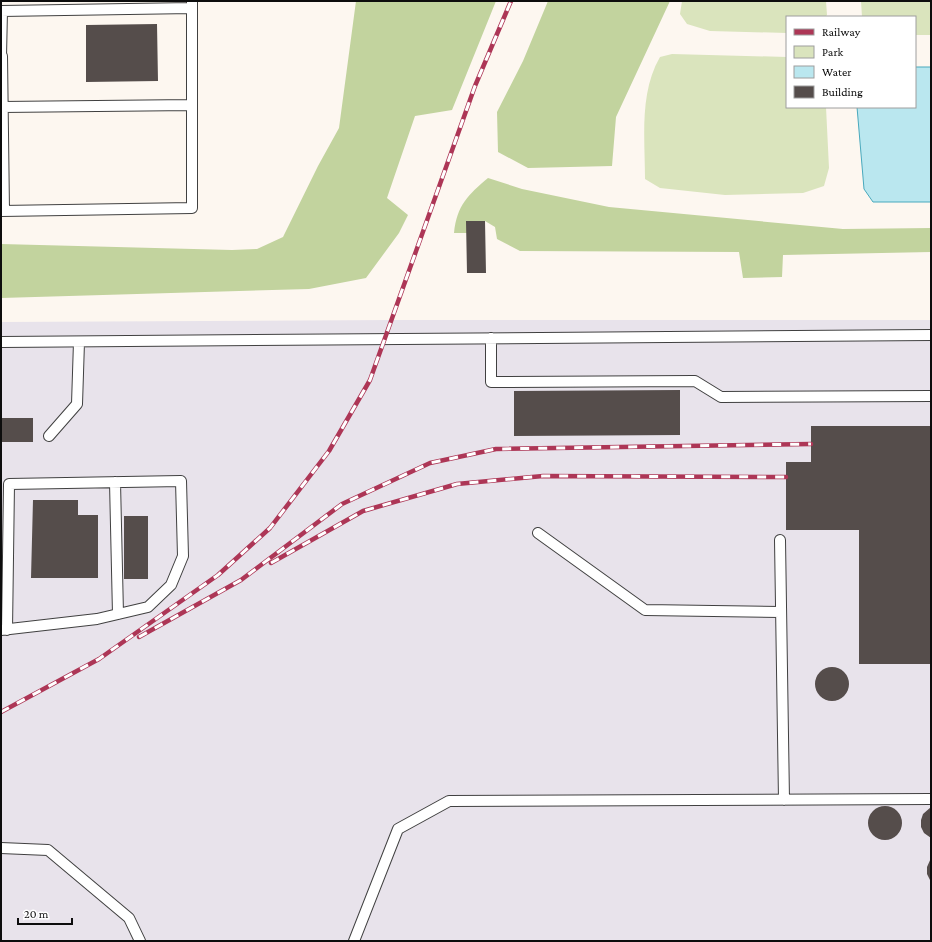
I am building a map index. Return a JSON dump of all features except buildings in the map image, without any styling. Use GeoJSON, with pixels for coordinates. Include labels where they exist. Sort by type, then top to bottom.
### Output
{"type":"FeatureCollection","features":[{"type":"Feature","properties":{"kind":"lane"},"geometry":{"type":"LineString","coordinates":[[192,4],[192,208],[2,211],[1,11],[192,4]]}},
{"type":"Feature","properties":{"kind":"lane"},"geometry":{"type":"LineString","coordinates":[[2,107],[192,105]]}},
{"type":"Feature","properties":{"kind":"lane"},"geometry":{"type":"LineString","coordinates":[[1,342],[931,335]]}},
{"type":"Feature","properties":{"kind":"lane"},"geometry":{"type":"LineString","coordinates":[[491,338],[491,382],[695,381],[721,397],[931,396]]}},
{"type":"Feature","properties":{"kind":"lane"},"geometry":{"type":"LineString","coordinates":[[49,436],[77,404],[80,342]]}},
{"type":"Feature","properties":{"kind":"lane"},"geometry":{"type":"LineString","coordinates":[[181,481],[183,556],[171,585],[148,607],[118,614],[97,619],[4,630],[9,484],[181,481]]}},
{"type":"Feature","properties":{"kind":"lane"},"geometry":{"type":"LineString","coordinates":[[115,482],[118,614]]}},
{"type":"Feature","properties":{"kind":"lane"},"geometry":{"type":"LineString","coordinates":[[538,533],[645,610],[781,612]]}},
{"type":"Feature","properties":{"kind":"lane"},"geometry":{"type":"LineString","coordinates":[[780,540],[784,800]]}},
{"type":"Feature","properties":{"kind":"lane"},"geometry":{"type":"LineString","coordinates":[[354,941],[398,829],[449,801],[931,799]]}},
{"type":"Feature","properties":{"kind":"lane"},"geometry":{"type":"LineString","coordinates":[[1,848],[48,850],[129,918],[140,941]]}},
{"type":"Feature","properties":{"kind":"shaded area"},"geometry":{"type":"Polygon","coordinates":[[[931,320],[931,941],[1,941],[1,322],[931,320]]]}},
{"type":"Feature","properties":{"kind":"green space"},"geometry":{"type":"Polygon","coordinates":[[[356,1],[496,1],[452,110],[415,116],[387,198],[408,215],[399,233],[366,278],[309,289],[1,298],[1,244],[232,250],[257,249],[283,237],[318,166],[339,128],[356,1]]]}},
{"type":"Feature","properties":{"kind":"green space"},"geometry":{"type":"Polygon","coordinates":[[[548,1],[670,1],[616,117],[612,166],[528,168],[498,152],[497,112],[523,61],[548,1]]]}},
{"type":"Feature","properties":{"kind":"green space"},"geometry":{"type":"Polygon","coordinates":[[[682,1],[826,1],[827,15],[786,16],[786,33],[710,31],[687,24],[680,14],[682,1]]]}},
{"type":"Feature","properties":{"kind":"green space"},"geometry":{"type":"Polygon","coordinates":[[[861,1],[931,1],[931,35],[916,35],[916,16],[862,16],[861,1]]]}},
{"type":"Feature","properties":{"kind":"green space"},"geometry":{"type":"Polygon","coordinates":[[[672,54],[786,57],[786,108],[826,108],[829,168],[824,186],[803,193],[725,195],[660,188],[645,179],[644,132],[646,101],[653,71],[660,57],[672,54]]]}},
{"type":"Feature","properties":{"kind":"green space"},"geometry":{"type":"Polygon","coordinates":[[[488,178],[522,189],[609,207],[843,229],[931,228],[931,252],[783,255],[782,277],[743,278],[739,252],[520,251],[497,239],[495,227],[485,221],[467,221],[467,233],[454,233],[458,215],[465,201],[469,195],[488,178]]]}},
{"type":"Feature","properties":{"kind":"water"},"geometry":{"type":"Polygon","coordinates":[[[916,67],[931,67],[931,202],[873,202],[864,189],[857,108],[916,108],[916,67]]]}},
{"type":"Feature","properties":{"kind":"railway"},"geometry":{"type":"LineString","coordinates":[[1,712],[99,659],[218,575],[270,528],[329,451],[370,380],[475,86],[511,1]]}},
{"type":"Feature","properties":{"kind":"railway"},"geometry":{"type":"LineString","coordinates":[[139,637],[241,580],[342,504],[430,463],[496,449],[811,444]]}},
{"type":"Feature","properties":{"kind":"railway"},"geometry":{"type":"LineString","coordinates":[[271,563],[363,511],[457,484],[543,476],[786,477]]}}]}
